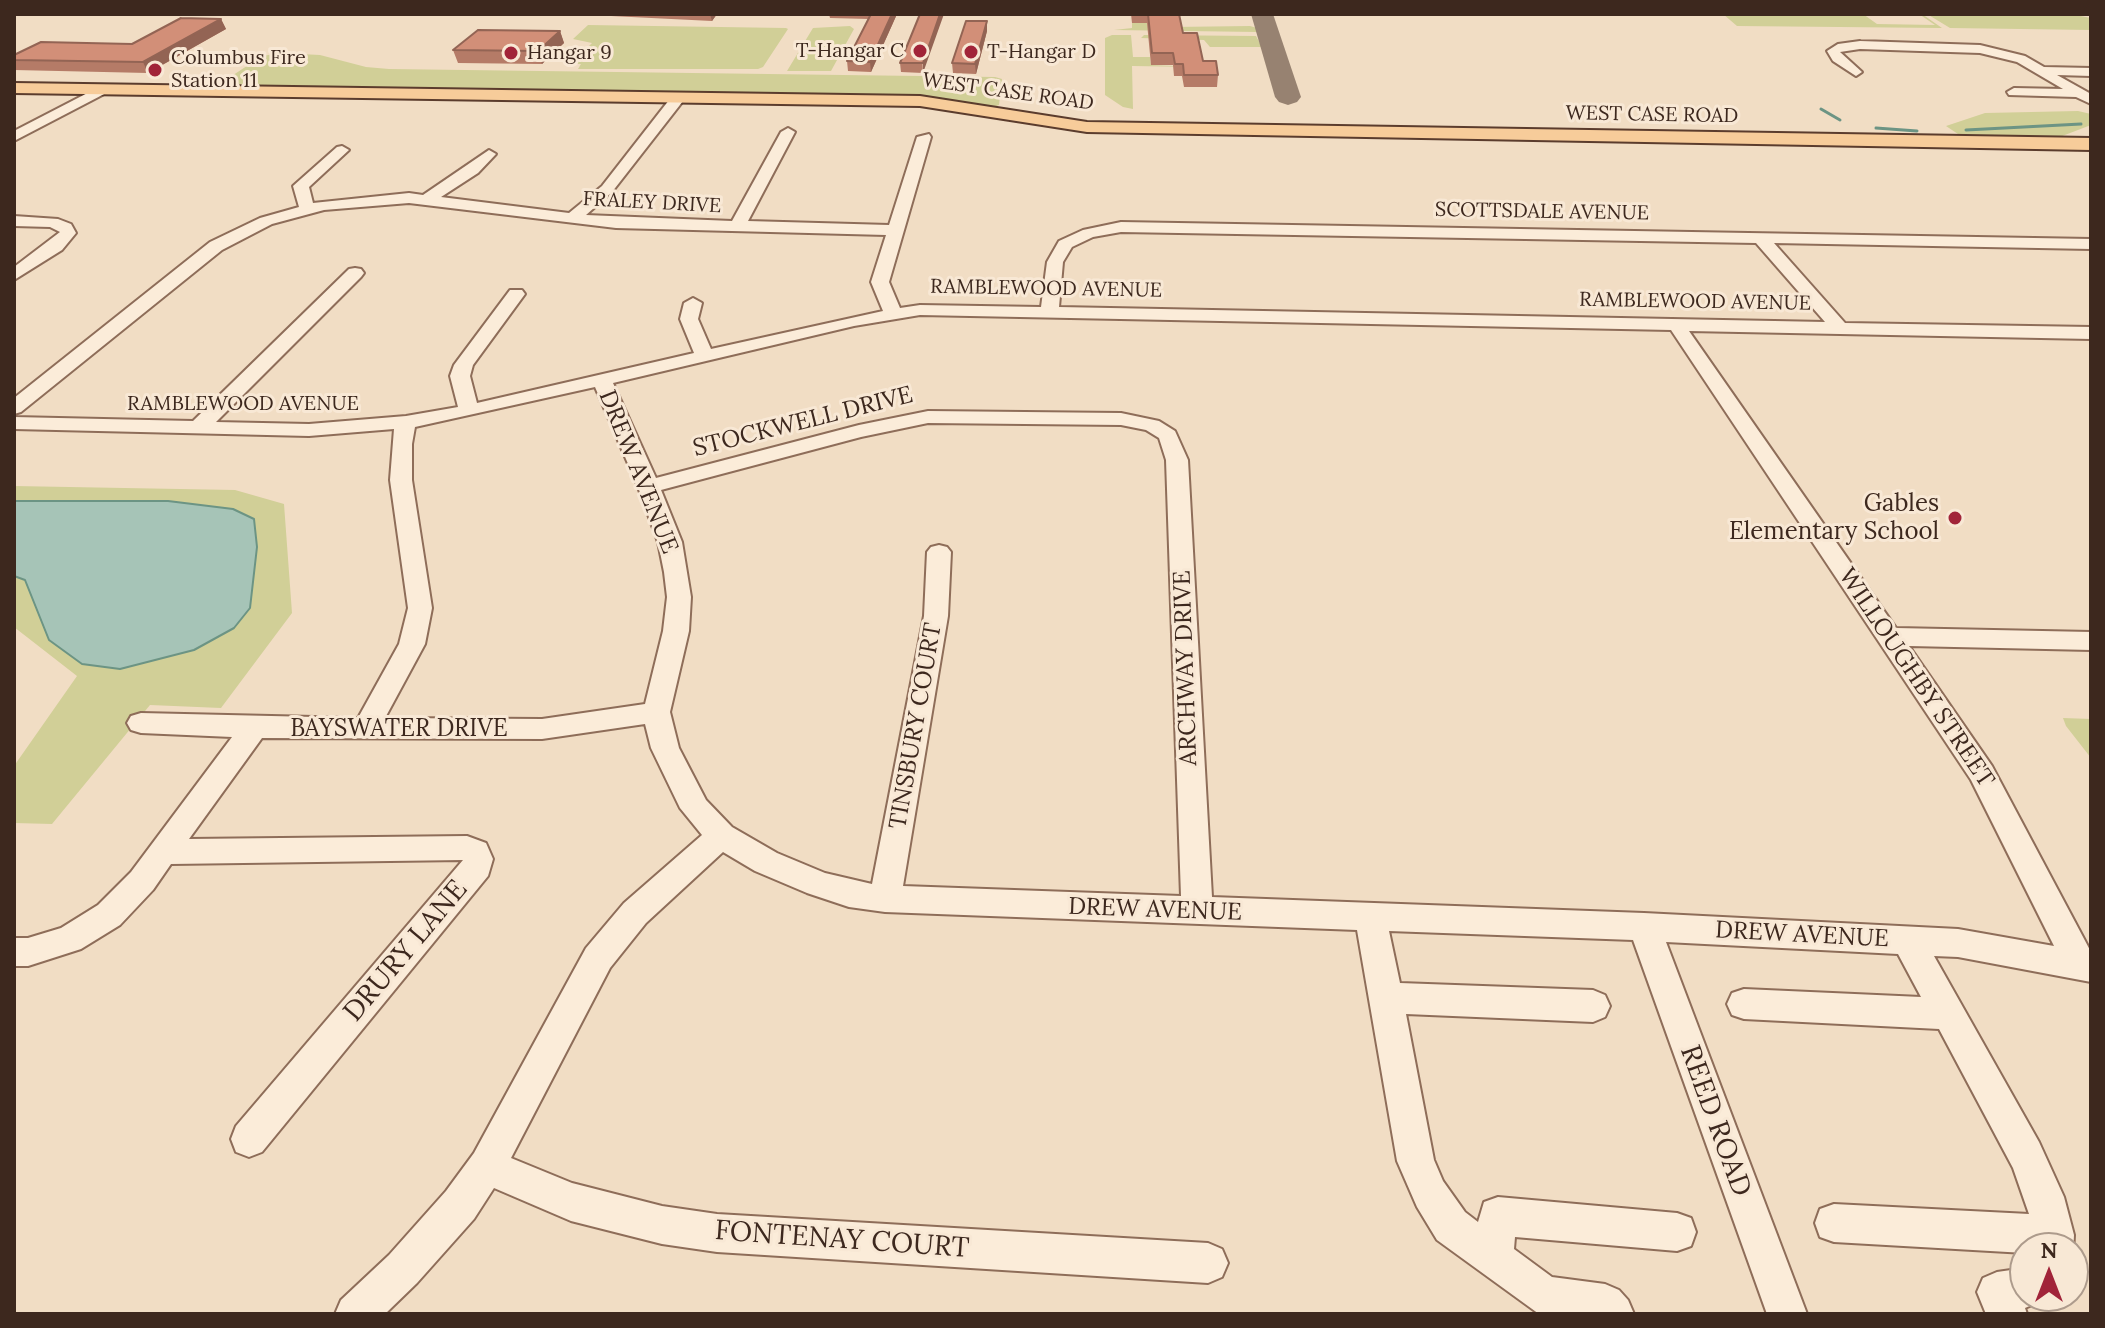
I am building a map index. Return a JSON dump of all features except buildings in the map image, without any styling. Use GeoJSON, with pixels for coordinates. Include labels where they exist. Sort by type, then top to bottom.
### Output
{"type":"FeatureCollection","features":[{"type":"Feature","properties":{"kind":"main road","name":"WEST CASE ROAD"},"geometry":{"type":"LineString","coordinates":[[14,88],[931,101],[1047,123],[1116,128],[2091,144]]}},
{"type":"Feature","properties":{"kind":"street"},"geometry":{"type":"LineString","coordinates":[[1957,36],[1966,47]]}},
{"type":"Feature","properties":{"kind":"street"},"geometry":{"type":"LineString","coordinates":[[1856,72],[1837,58],[1833,51],[1850,46],[1966,47],[2013,56],[2045,71],[2085,96]]}},
{"type":"Feature","properties":{"kind":"street"},"geometry":{"type":"LineString","coordinates":[[2045,71],[2091,72]]}},
{"type":"Feature","properties":{"kind":"street"},"geometry":{"type":"LineString","coordinates":[[14,137],[103,89]]}},
{"type":"Feature","properties":{"kind":"street"},"geometry":{"type":"LineString","coordinates":[[2014,92],[2085,96]]}},
{"type":"Feature","properties":{"kind":"street"},"geometry":{"type":"LineString","coordinates":[[572,218],[607,189],[678,98]]}},
{"type":"Feature","properties":{"kind":"street"},"geometry":{"type":"LineString","coordinates":[[737,227],[788,132]]}},
{"type":"Feature","properties":{"kind":"street"},"geometry":{"type":"LineString","coordinates":[[893,314],[880,282],[924,137]]}},
{"type":"Feature","properties":{"kind":"street"},"geometry":{"type":"LineString","coordinates":[[307,208],[301,186],[342,150]]}},
{"type":"Feature","properties":{"kind":"street"},"geometry":{"type":"LineString","coordinates":[[418,199],[473,170],[489,154]]}},
{"type":"Feature","properties":{"kind":"street","name":"FRALEY DRIVE"},"geometry":{"type":"LineString","coordinates":[[14,408],[216,246],[249,228],[307,208],[363,199],[418,199],[652,225],[895,230]]}},
{"type":"Feature","properties":{"kind":"street"},"geometry":{"type":"LineString","coordinates":[[14,221],[52,222],[67,230],[65,238],[56,246],[14,275]]}},
{"type":"Feature","properties":{"kind":"street","name":"SCOTTSDALE AVENUE"},"geometry":{"type":"LineString","coordinates":[[1050,310],[1053,273],[1059,251],[1076,238],[1113,228],[2091,244]]}},
{"type":"Feature","properties":{"kind":"street"},"geometry":{"type":"LineString","coordinates":[[1760,238],[1838,326]]}},
{"type":"Feature","properties":{"kind":"street"},"geometry":{"type":"LineString","coordinates":[[198,428],[355,273]]}},
{"type":"Feature","properties":{"kind":"street"},"geometry":{"type":"LineString","coordinates":[[469,411],[460,376],[464,365],[516,294]]}},
{"type":"Feature","properties":{"kind":"street"},"geometry":{"type":"LineString","coordinates":[[693,303],[689,319],[705,356]]}},
{"type":"Feature","properties":{"kind":"street","name":"RAMBLEWOOD AVENUE"},"geometry":{"type":"LineString","coordinates":[[14,423],[309,430],[406,422],[469,411],[893,314],[947,309],[2090,333]]}},
{"type":"Feature","properties":{"kind":"street","name":"WILLOUGHBY STREET"},"geometry":{"type":"LineString","coordinates":[[1675,323],[1982,774],[2086,966]]}},
{"type":"Feature","properties":{"kind":"street","name":"DREW AVENUE"},"geometry":{"type":"LineString","coordinates":[[602,380],[670,542],[679,597],[676,631],[656,712],[665,748],[695,808],[721,836],[766,862],[818,884],[849,894],[885,899],[1644,927],[1958,943],[2086,966]]}},
{"type":"Feature","properties":{"kind":"street","name":"STOCKWELL DRIVE"},"geometry":{"type":"LineString","coordinates":[[649,487],[859,431],[928,417],[1121,419],[1162,430]]}},
{"type":"Feature","properties":{"kind":"street"},"geometry":{"type":"LineString","coordinates":[[366,729],[412,644],[420,608],[401,480],[401,444],[406,422]]}},
{"type":"Feature","properties":{"kind":"street","name":"ARCHWAY DRIVE"},"geometry":{"type":"LineString","coordinates":[[1162,430],[1173,441],[1177,460],[1197,912]]}},
{"type":"Feature","properties":{"kind":"street","name":"TINSBURY COURT"},"geometry":{"type":"LineString","coordinates":[[885,899],[936,616],[939,552]]}},
{"type":"Feature","properties":{"kind":"street"},"geometry":{"type":"LineString","coordinates":[[1891,637],[2091,641]]}},
{"type":"Feature","properties":{"kind":"street","name":"BAYSWATER DRIVE"},"geometry":{"type":"LineString","coordinates":[[141,723],[254,728],[542,729],[656,712]]}},
{"type":"Feature","properties":{"kind":"street"},"geometry":{"type":"LineString","coordinates":[[14,952],[48,947],[90,928],[109,915],[142,881],[254,728]]}},
{"type":"Feature","properties":{"kind":"street"},"geometry":{"type":"LineString","coordinates":[[355,1314],[403,1269],[460,1205],[487,1166],[598,958],[635,913],[721,836]]}},
{"type":"Feature","properties":{"kind":"street","name":"DRURY LANE"},"geometry":{"type":"LineString","coordinates":[[164,852],[467,848],[475,852],[478,859],[477,867],[249,1139]]}},
{"type":"Feature","properties":{"kind":"street"},"geometry":{"type":"LineString","coordinates":[[1371,919],[1416,1161],[1430,1194],[1451,1226],[1547,1305],[1605,1304],[1614,1314]]}},
{"type":"Feature","properties":{"kind":"street","name":"REED ROAD"},"geometry":{"type":"LineString","coordinates":[[1644,927],[1787,1314]]}},
{"type":"Feature","properties":{"kind":"street"},"geometry":{"type":"LineString","coordinates":[[1908,941],[2026,1155],[2045,1197],[2053,1232]]}},
{"type":"Feature","properties":{"kind":"street"},"geometry":{"type":"LineString","coordinates":[[1385,998],[1593,1006]]}},
{"type":"Feature","properties":{"kind":"street"},"geometry":{"type":"LineString","coordinates":[[1744,1004],[1946,1014]]}},
{"type":"Feature","properties":{"kind":"street","name":"FONTENAY COURT"},"geometry":{"type":"LineString","coordinates":[[487,1166],[571,1202],[613,1215],[717,1233],[1208,1263]]}},
{"type":"Feature","properties":{"kind":"street"},"geometry":{"type":"LineString","coordinates":[[1493,1259],[1498,1216],[1677,1232]]}},
{"type":"Feature","properties":{"kind":"street"},"geometry":{"type":"LineString","coordinates":[[1834,1223],[2009,1237]]}},
{"type":"Feature","properties":{"kind":"street"},"geometry":{"type":"LineString","coordinates":[[2007,1314],[1997,1292],[2009,1290]]}},
{"type":"Feature","properties":{"kind":"shaded area"},"geometry":{"type":"Polygon","coordinates":[[[1723,14],[1863,14],[1877,24],[1935,25],[1919,14],[1922,14],[1942,28],[1737,26],[1723,14]]]}},
{"type":"Feature","properties":{"kind":"shaded area"},"geometry":{"type":"Polygon","coordinates":[[[1927,14],[2070,14],[2091,18],[2091,30],[1950,28],[1927,14]]]}},
{"type":"Feature","properties":{"kind":"shaded area"},"geometry":{"type":"Polygon","coordinates":[[[1132,23],[1165,23],[1173,27],[1250,26],[1257,28],[1257,32],[1114,30],[1132,28],[1132,23]]]}},
{"type":"Feature","properties":{"kind":"shaded area"},"geometry":{"type":"Polygon","coordinates":[[[588,25],[788,29],[763,67],[758,69],[578,69],[581,64],[571,64],[592,43],[573,39],[588,25]]]}},
{"type":"Feature","properties":{"kind":"shaded area"},"geometry":{"type":"Polygon","coordinates":[[[850,26],[854,29],[831,71],[787,71],[813,28],[850,26]]]}},
{"type":"Feature","properties":{"kind":"shaded area"},"geometry":{"type":"Polygon","coordinates":[[[1131,35],[1133,57],[1150,57],[1151,65],[1196,67],[1132,66],[1133,109],[1123,107],[1105,95],[1105,38],[1131,35]]]}},
{"type":"Feature","properties":{"kind":"shaded area"},"geometry":{"type":"Polygon","coordinates":[[[1144,35],[1256,36],[1262,47],[1210,47],[1204,40],[1141,38],[1144,35]]]}},
{"type":"Feature","properties":{"kind":"shaded area"},"geometry":{"type":"Polygon","coordinates":[[[281,53],[320,55],[366,67],[389,69],[1002,79],[999,105],[992,108],[948,101],[215,87],[262,56],[281,53]]]}},
{"type":"Feature","properties":{"kind":"shaded area"},"geometry":{"type":"Polygon","coordinates":[[[2078,111],[2091,114],[2091,125],[2057,138],[1964,138],[1946,126],[1985,113],[2078,111]]]}},
{"type":"Feature","properties":{"kind":"shaded area"},"geometry":{"type":"Polygon","coordinates":[[[14,486],[235,490],[284,504],[292,613],[221,708],[150,705],[52,824],[14,823],[14,766],[77,676],[14,627],[14,576],[25,580],[49,640],[168,501],[14,501],[14,486]]]}},
{"type":"Feature","properties":{"kind":"shaded area"},"geometry":{"type":"Polygon","coordinates":[[[14,501],[168,501],[233,509],[254,519],[257,547],[250,608],[234,628],[194,650],[120,669],[82,664],[49,640],[25,580],[14,576],[14,501]]]}},
{"type":"Feature","properties":{"kind":"shaded area"},"geometry":{"type":"Polygon","coordinates":[[[2063,718],[2091,719],[2091,758],[2066,726],[2063,718]]]}},
{"type":"Feature","properties":{"kind":"waterway"},"geometry":{"type":"LineString","coordinates":[[1821,109],[1840,120]]}},
{"type":"Feature","properties":{"kind":"waterway"},"geometry":{"type":"LineString","coordinates":[[1966,130],[2081,124]]}},
{"type":"Feature","properties":{"kind":"waterway"},"geometry":{"type":"LineString","coordinates":[[1876,128],[1917,131]]}},
{"type":"Feature","properties":{"kind":"taxiway"},"geometry":{"type":"LineString","coordinates":[[1262,14],[1288,97]]}},
{"type":"Feature","properties":{"kind":"place","name":"T-Hangar C"},"geometry":{"type":"Point","coordinates":[920,51]}},
{"type":"Feature","properties":{"kind":"place","name":"T-Hangar D"},"geometry":{"type":"Point","coordinates":[971,52]}},
{"type":"Feature","properties":{"kind":"place","name":"Hangar 9"},"geometry":{"type":"Point","coordinates":[511,53]}},
{"type":"Feature","properties":{"kind":"place","name":"Columbus Fire Station 11"},"geometry":{"type":"Point","coordinates":[155,70]}},
{"type":"Feature","properties":{"kind":"place","name":"Gables Elementary School"},"geometry":{"type":"Point","coordinates":[1955,518]}}]}
